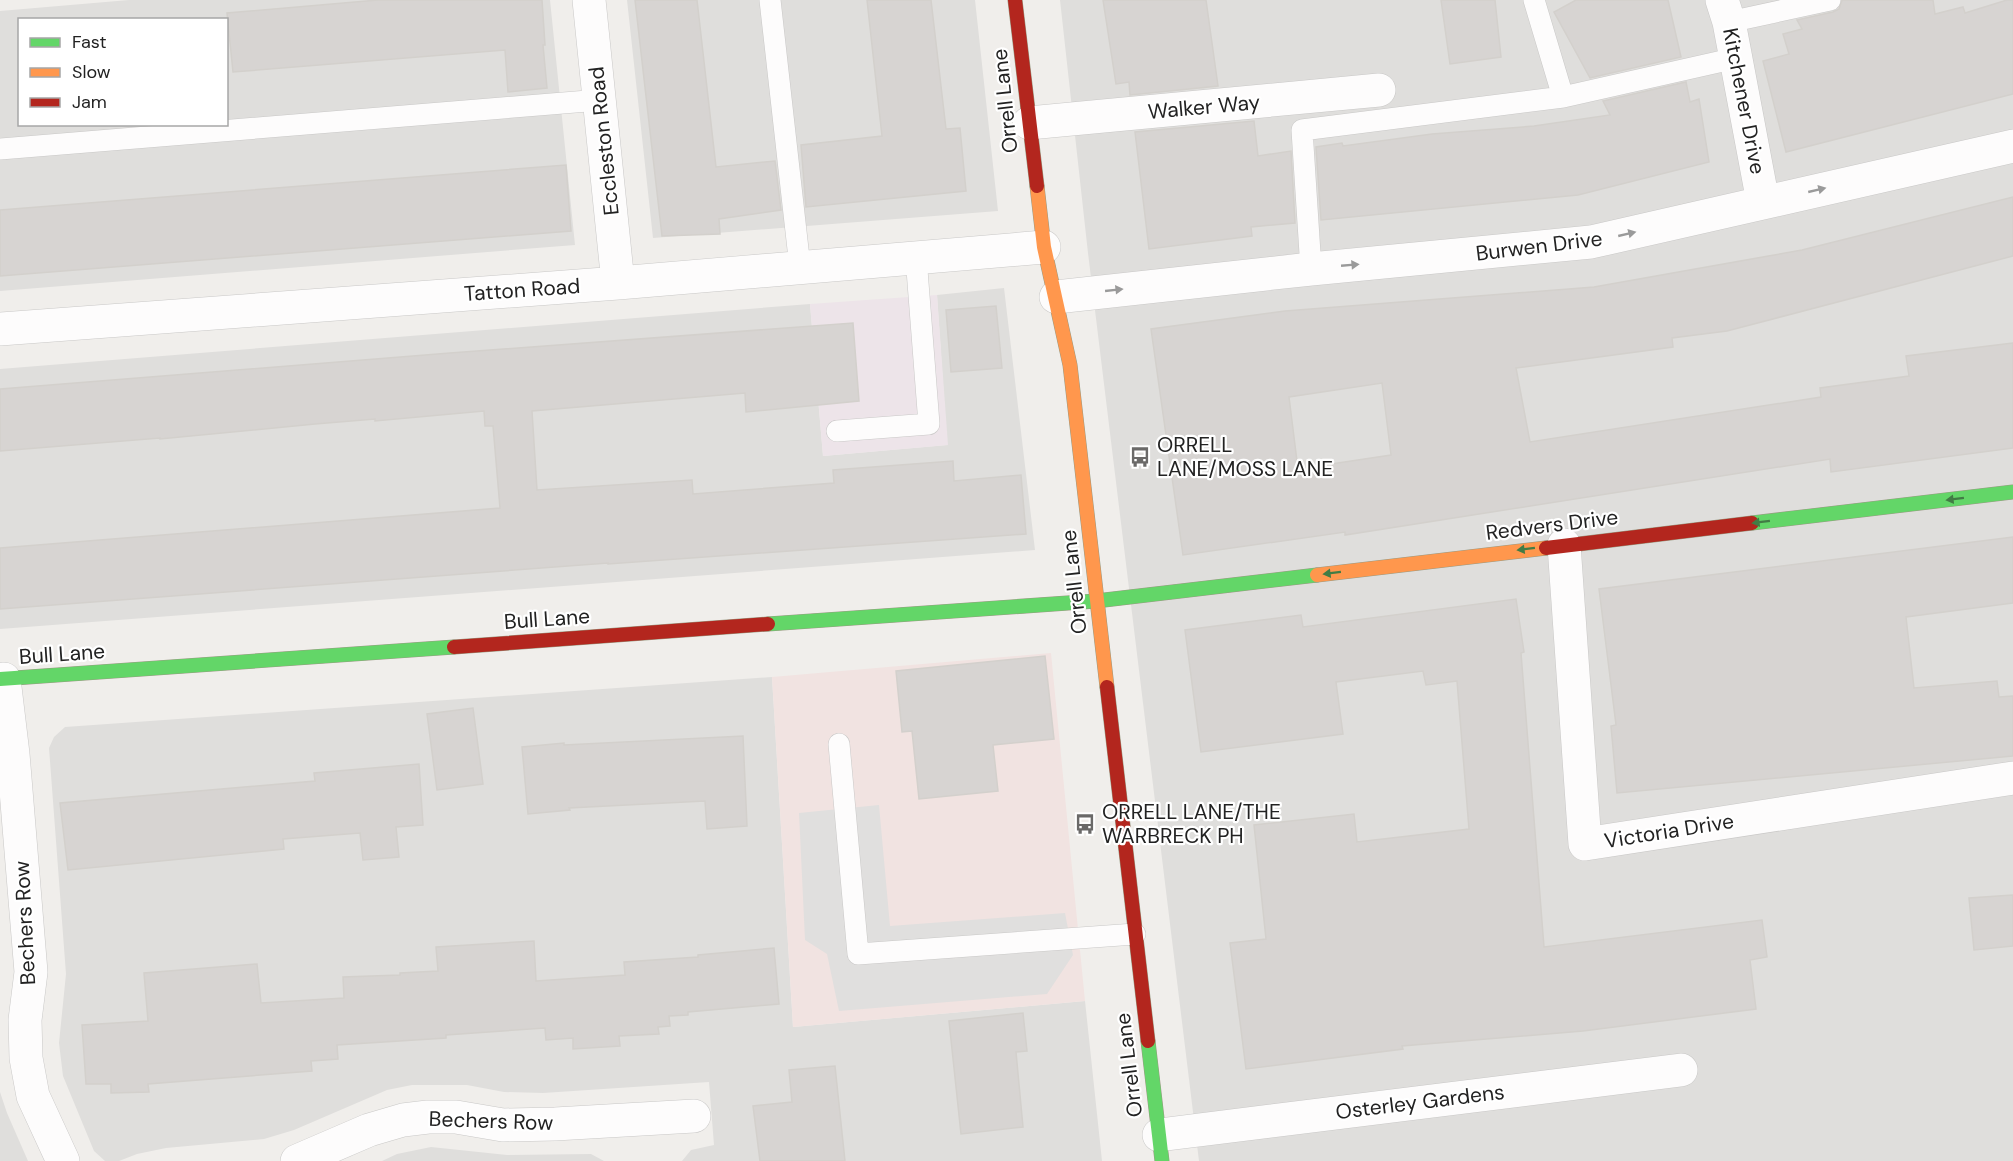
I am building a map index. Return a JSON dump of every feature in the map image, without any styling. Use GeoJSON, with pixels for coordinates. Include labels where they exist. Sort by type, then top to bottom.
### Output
{"type":"FeatureCollection","features":[{"type":"Feature","properties":{"kind":"street","name":"Eccleston Road"},"geometry":{"type":"LineString","coordinates":[[589,0],[618,283]]}},
{"type":"Feature","properties":{"kind":"street","name":"Orrell Lane"},"geometry":{"type":"LineString","coordinates":[[1015,0],[1044,247],[1070,365],[1160,1148]]}},
{"type":"Feature","properties":{"kind":"street","name":"Kitchener Drive"},"geometry":{"type":"LineString","coordinates":[[1726,11],[1763,202]]}},
{"type":"Feature","properties":{"kind":"street","name":"Walker Way"},"geometry":{"type":"LineString","coordinates":[[1029,123],[1379,90]]}},
{"type":"Feature","properties":{"kind":"street","name":"Burwen Drive"},"geometry":{"type":"LineString","coordinates":[[1056,297],[1591,242],[2013,146]]}},
{"type":"Feature","properties":{"kind":"street","name":"Tatton Road"},"geometry":{"type":"LineString","coordinates":[[0,329],[618,283],[1044,247]]}},
{"type":"Feature","properties":{"kind":"street","name":"Redvers Drive"},"geometry":{"type":"LineString","coordinates":[[1096,601],[2013,492]]}},
{"type":"Feature","properties":{"kind":"street","name":"Victoria Drive"},"geometry":{"type":"LineString","coordinates":[[1564,545],[1585,844],[2013,778]]}},
{"type":"Feature","properties":{"kind":"street","name":"Bull Lane"},"geometry":{"type":"LineString","coordinates":[[2,679],[1096,601]]}},
{"type":"Feature","properties":{"kind":"street","name":"Bechers Row"},"geometry":{"type":"LineString","coordinates":[[2,679],[13,754],[31,972],[25,1020],[26,1058],[33,1096],[63,1161]]}},
{"type":"Feature","properties":{"kind":"street","name":"Osterley Gardens"},"geometry":{"type":"LineString","coordinates":[[1160,1148],[1681,1070]]}},
{"type":"Feature","properties":{"kind":"street","name":"Bechers Row"},"geometry":{"type":"LineString","coordinates":[[297,1161],[369,1130],[403,1120],[429,1117],[456,1117],[513,1125],[694,1116]]}},
{"type":"Feature","properties":{"kind":"lane"},"geometry":{"type":"LineString","coordinates":[[770,0],[800,267]]}},
{"type":"Feature","properties":{"kind":"lane"},"geometry":{"type":"LineString","coordinates":[[1534,0],[1563,97]]}},
{"type":"Feature","properties":{"kind":"lane"},"geometry":{"type":"LineString","coordinates":[[1726,11],[1830,0]]}},
{"type":"Feature","properties":{"kind":"lane"},"geometry":{"type":"LineString","coordinates":[[1311,269],[1302,130],[1563,97],[1736,58]]}},
{"type":"Feature","properties":{"kind":"lane"},"geometry":{"type":"LineString","coordinates":[[0,149],[600,100]]}},
{"type":"Feature","properties":{"kind":"lane"},"geometry":{"type":"LineString","coordinates":[[837,431],[929,424],[916,257]]}},
{"type":"Feature","properties":{"kind":"lane"},"geometry":{"type":"LineString","coordinates":[[839,744],[858,954],[1135,934]]}},
{"type":"Feature","properties":{"kind":"shaded area"},"geometry":{"type":"Polygon","coordinates":[[[129,0],[550,0],[575,245],[0,291],[0,11],[129,0]]]}},
{"type":"Feature","properties":{"kind":"shaded area"},"geometry":{"type":"Polygon","coordinates":[[[627,0],[975,0],[998,211],[653,238],[627,0]]]}},
{"type":"Feature","properties":{"kind":"shaded area"},"geometry":{"type":"Polygon","coordinates":[[[1060,0],[2013,0],[2013,1161],[1199,1161],[1088,253],[1060,0]]]}},
{"type":"Feature","properties":{"kind":"shaded area"},"geometry":{"type":"Polygon","coordinates":[[[1004,288],[1035,550],[0,629],[0,369],[810,304],[823,456],[947,445],[937,295],[1004,288]]]}},
{"type":"Feature","properties":{"kind":"shaded area"},"geometry":{"type":"Polygon","coordinates":[[[937,295],[948,445],[823,456],[810,304],[937,295]]]}},
{"type":"Feature","properties":{"kind":"shaded area"},"geometry":{"type":"Polygon","coordinates":[[[1051,653],[1085,1001],[793,1027],[772,677],[1051,653]]]}},
{"type":"Feature","properties":{"kind":"shaded area"},"geometry":{"type":"Polygon","coordinates":[[[772,677],[793,1027],[1085,1001],[1102,1161],[682,1161],[691,1150],[714,1145],[709,1082],[543,1093],[504,1092],[467,1085],[412,1085],[387,1090],[294,1130],[264,1139],[166,1148],[137,1154],[119,1161],[105,1161],[94,1151],[63,1076],[59,1043],[66,974],[49,748],[54,737],[65,727],[772,677]]]}},
{"type":"Feature","properties":{"kind":"shaded area"},"geometry":{"type":"Polygon","coordinates":[[[879,805],[890,926],[1065,913],[1073,955],[1047,994],[839,1011],[827,954],[805,940],[799,813],[879,805]]]}},
{"type":"Feature","properties":{"kind":"shaded area"},"geometry":{"type":"Polygon","coordinates":[[[0,1092],[7,1113],[28,1161],[0,1161],[0,1092]]]}},
{"type":"Feature","properties":{"kind":"shaded area"},"geometry":{"type":"Polygon","coordinates":[[[431,1147],[507,1155],[591,1154],[604,1161],[382,1161],[397,1154],[431,1147]]]}},
{"type":"Feature","properties":{"kind":"building"},"geometry":{"type":"Polygon","coordinates":[[[378,0],[542,0],[547,88],[508,92],[505,50],[233,72],[227,13],[378,0]]]}},
{"type":"Feature","properties":{"kind":"building"},"geometry":{"type":"Polygon","coordinates":[[[635,0],[697,0],[716,167],[775,161],[781,210],[719,219],[720,234],[662,236],[635,0]]]}},
{"type":"Feature","properties":{"kind":"building"},"geometry":{"type":"Polygon","coordinates":[[[867,0],[931,0],[946,129],[960,128],[966,191],[806,207],[801,145],[882,136],[867,0]]]}},
{"type":"Feature","properties":{"kind":"building"},"geometry":{"type":"Polygon","coordinates":[[[1103,0],[1206,0],[1218,86],[1130,95],[1129,82],[1116,84],[1103,0]]]}},
{"type":"Feature","properties":{"kind":"building"},"geometry":{"type":"Polygon","coordinates":[[[1441,0],[1495,0],[1501,57],[1450,64],[1441,0]]]}},
{"type":"Feature","properties":{"kind":"building"},"geometry":{"type":"Polygon","coordinates":[[[1576,0],[1668,0],[1681,57],[1590,78],[1554,12],[1576,0]]]}},
{"type":"Feature","properties":{"kind":"building"},"geometry":{"type":"Polygon","coordinates":[[[1842,0],[1933,0],[1935,14],[1963,7],[1965,13],[2013,0],[2013,94],[1786,152],[1763,61],[1789,54],[1783,34],[1802,29],[1797,20],[1833,12],[1839,9],[1842,0]]]}},
{"type":"Feature","properties":{"kind":"building"},"geometry":{"type":"Polygon","coordinates":[[[1686,82],[1690,102],[1699,99],[1709,162],[1578,195],[1321,220],[1316,147],[1342,143],[1343,146],[1432,134],[1534,126],[1610,115],[1603,101],[1686,82]]]}},
{"type":"Feature","properties":{"kind":"building"},"geometry":{"type":"Polygon","coordinates":[[[1254,121],[1258,156],[1291,151],[1295,223],[1251,227],[1252,236],[1149,249],[1135,132],[1254,121]]]}},
{"type":"Feature","properties":{"kind":"building"},"geometry":{"type":"Polygon","coordinates":[[[566,165],[571,231],[0,276],[0,210],[566,165]]]}},
{"type":"Feature","properties":{"kind":"building"},"geometry":{"type":"Polygon","coordinates":[[[2013,197],[2013,256],[1727,331],[1672,338],[1673,347],[1516,368],[1530,442],[1821,397],[1820,388],[1909,376],[1906,356],[2013,343],[2013,448],[1831,472],[1830,459],[1345,535],[1345,532],[1183,555],[1151,329],[1285,311],[1594,287],[1802,250],[2013,197]],[[1382,383],[1289,397],[1298,469],[1391,455],[1382,383]]]}},
{"type":"Feature","properties":{"kind":"building"},"geometry":{"type":"Polygon","coordinates":[[[996,306],[1002,368],[951,372],[946,310],[996,306]]]}},
{"type":"Feature","properties":{"kind":"building"},"geometry":{"type":"Polygon","coordinates":[[[853,323],[859,401],[746,412],[745,393],[532,411],[537,490],[692,480],[693,494],[834,483],[833,470],[953,461],[954,481],[1021,475],[1026,534],[0,609],[0,548],[500,508],[493,426],[485,426],[484,411],[0,451],[0,389],[853,323]]]}},
{"type":"Feature","properties":{"kind":"building"},"geometry":{"type":"Polygon","coordinates":[[[2013,537],[2013,603],[1906,617],[1914,688],[1997,681],[1999,697],[2013,696],[2013,756],[1617,793],[1611,726],[1616,725],[1599,589],[2013,537]]]}},
{"type":"Feature","properties":{"kind":"building"},"geometry":{"type":"Polygon","coordinates":[[[1516,599],[1524,652],[1521,653],[1544,947],[1762,920],[1767,957],[1750,960],[1756,1009],[1583,1031],[1402,1046],[1403,1049],[1246,1069],[1230,943],[1266,939],[1254,825],[1354,814],[1357,842],[1469,829],[1457,681],[1426,685],[1423,671],[1336,682],[1343,734],[1201,752],[1185,630],[1301,615],[1303,627],[1516,599]]]}},
{"type":"Feature","properties":{"kind":"building"},"geometry":{"type":"Polygon","coordinates":[[[1045,656],[1054,739],[993,745],[998,791],[919,799],[912,731],[902,732],[896,671],[1045,656]]]}},
{"type":"Feature","properties":{"kind":"building"},"geometry":{"type":"Polygon","coordinates":[[[473,708],[483,784],[437,790],[427,714],[473,708]]]}},
{"type":"Feature","properties":{"kind":"building"},"geometry":{"type":"Polygon","coordinates":[[[743,736],[747,826],[707,829],[705,801],[569,808],[570,810],[528,814],[522,747],[564,743],[564,745],[743,736]]]}},
{"type":"Feature","properties":{"kind":"building"},"geometry":{"type":"Polygon","coordinates":[[[419,764],[423,825],[396,827],[399,857],[363,860],[360,833],[283,839],[284,849],[68,870],[60,803],[315,781],[314,773],[419,764]]]}},
{"type":"Feature","properties":{"kind":"building"},"geometry":{"type":"Polygon","coordinates":[[[2013,895],[2013,946],[1974,950],[1969,898],[2013,895]]]}},
{"type":"Feature","properties":{"kind":"building"},"geometry":{"type":"Polygon","coordinates":[[[534,941],[536,981],[625,975],[624,962],[698,957],[698,955],[774,948],[779,1004],[688,1012],[688,1015],[669,1016],[670,1026],[658,1027],[659,1034],[619,1036],[620,1046],[573,1049],[573,1038],[546,1040],[545,1028],[446,1035],[446,1038],[337,1045],[338,1059],[311,1061],[312,1071],[148,1084],[149,1092],[111,1093],[111,1084],[86,1084],[82,1025],[148,1021],[144,973],[257,964],[261,1003],[344,998],[343,977],[438,971],[436,947],[534,941]]]}},
{"type":"Feature","properties":{"kind":"building"},"geometry":{"type":"Polygon","coordinates":[[[1023,1013],[1027,1051],[1016,1052],[1023,1127],[961,1134],[949,1021],[1023,1013]]]}},
{"type":"Feature","properties":{"kind":"building"},"geometry":{"type":"Polygon","coordinates":[[[835,1066],[845,1161],[760,1161],[753,1106],[792,1102],[789,1070],[835,1066]]]}},
{"type":"Feature","properties":{"kind":"traffic: fast"},"geometry":{"type":"LineString","coordinates":[[1752,523],[2013,492]]}},
{"type":"Feature","properties":{"kind":"traffic: fast"},"geometry":{"type":"LineString","coordinates":[[768,624],[1096,601],[1317,575]]}},
{"type":"Feature","properties":{"kind":"traffic: fast"},"geometry":{"type":"LineString","coordinates":[[0,679],[454,647]]}},
{"type":"Feature","properties":{"kind":"traffic: fast"},"geometry":{"type":"LineString","coordinates":[[1148,1041],[1162,1161]]}},
{"type":"Feature","properties":{"kind":"traffic: slow"},"geometry":{"type":"LineString","coordinates":[[1037,186],[1044,247],[1070,365],[1107,687]]}},
{"type":"Feature","properties":{"kind":"traffic: slow"},"geometry":{"type":"LineString","coordinates":[[1317,575],[1546,548]]}},
{"type":"Feature","properties":{"kind":"traffic: jam"},"geometry":{"type":"LineString","coordinates":[[1015,0],[1037,186]]}},
{"type":"Feature","properties":{"kind":"traffic: jam"},"geometry":{"type":"LineString","coordinates":[[1546,548],[1752,523]]}},
{"type":"Feature","properties":{"kind":"traffic: jam"},"geometry":{"type":"LineString","coordinates":[[454,647],[768,624]]}},
{"type":"Feature","properties":{"kind":"traffic: jam"},"geometry":{"type":"LineString","coordinates":[[1107,687],[1148,1041]]}},
{"type":"Feature","properties":{"kind":"place","name":"ORRELL LANE/MOSS LANE"},"geometry":{"type":"Point","coordinates":[1140,457]}},
{"type":"Feature","properties":{"kind":"place","name":"ORRELL LANE/THE WARBRECK PH"},"geometry":{"type":"Point","coordinates":[1085,824]}}]}
